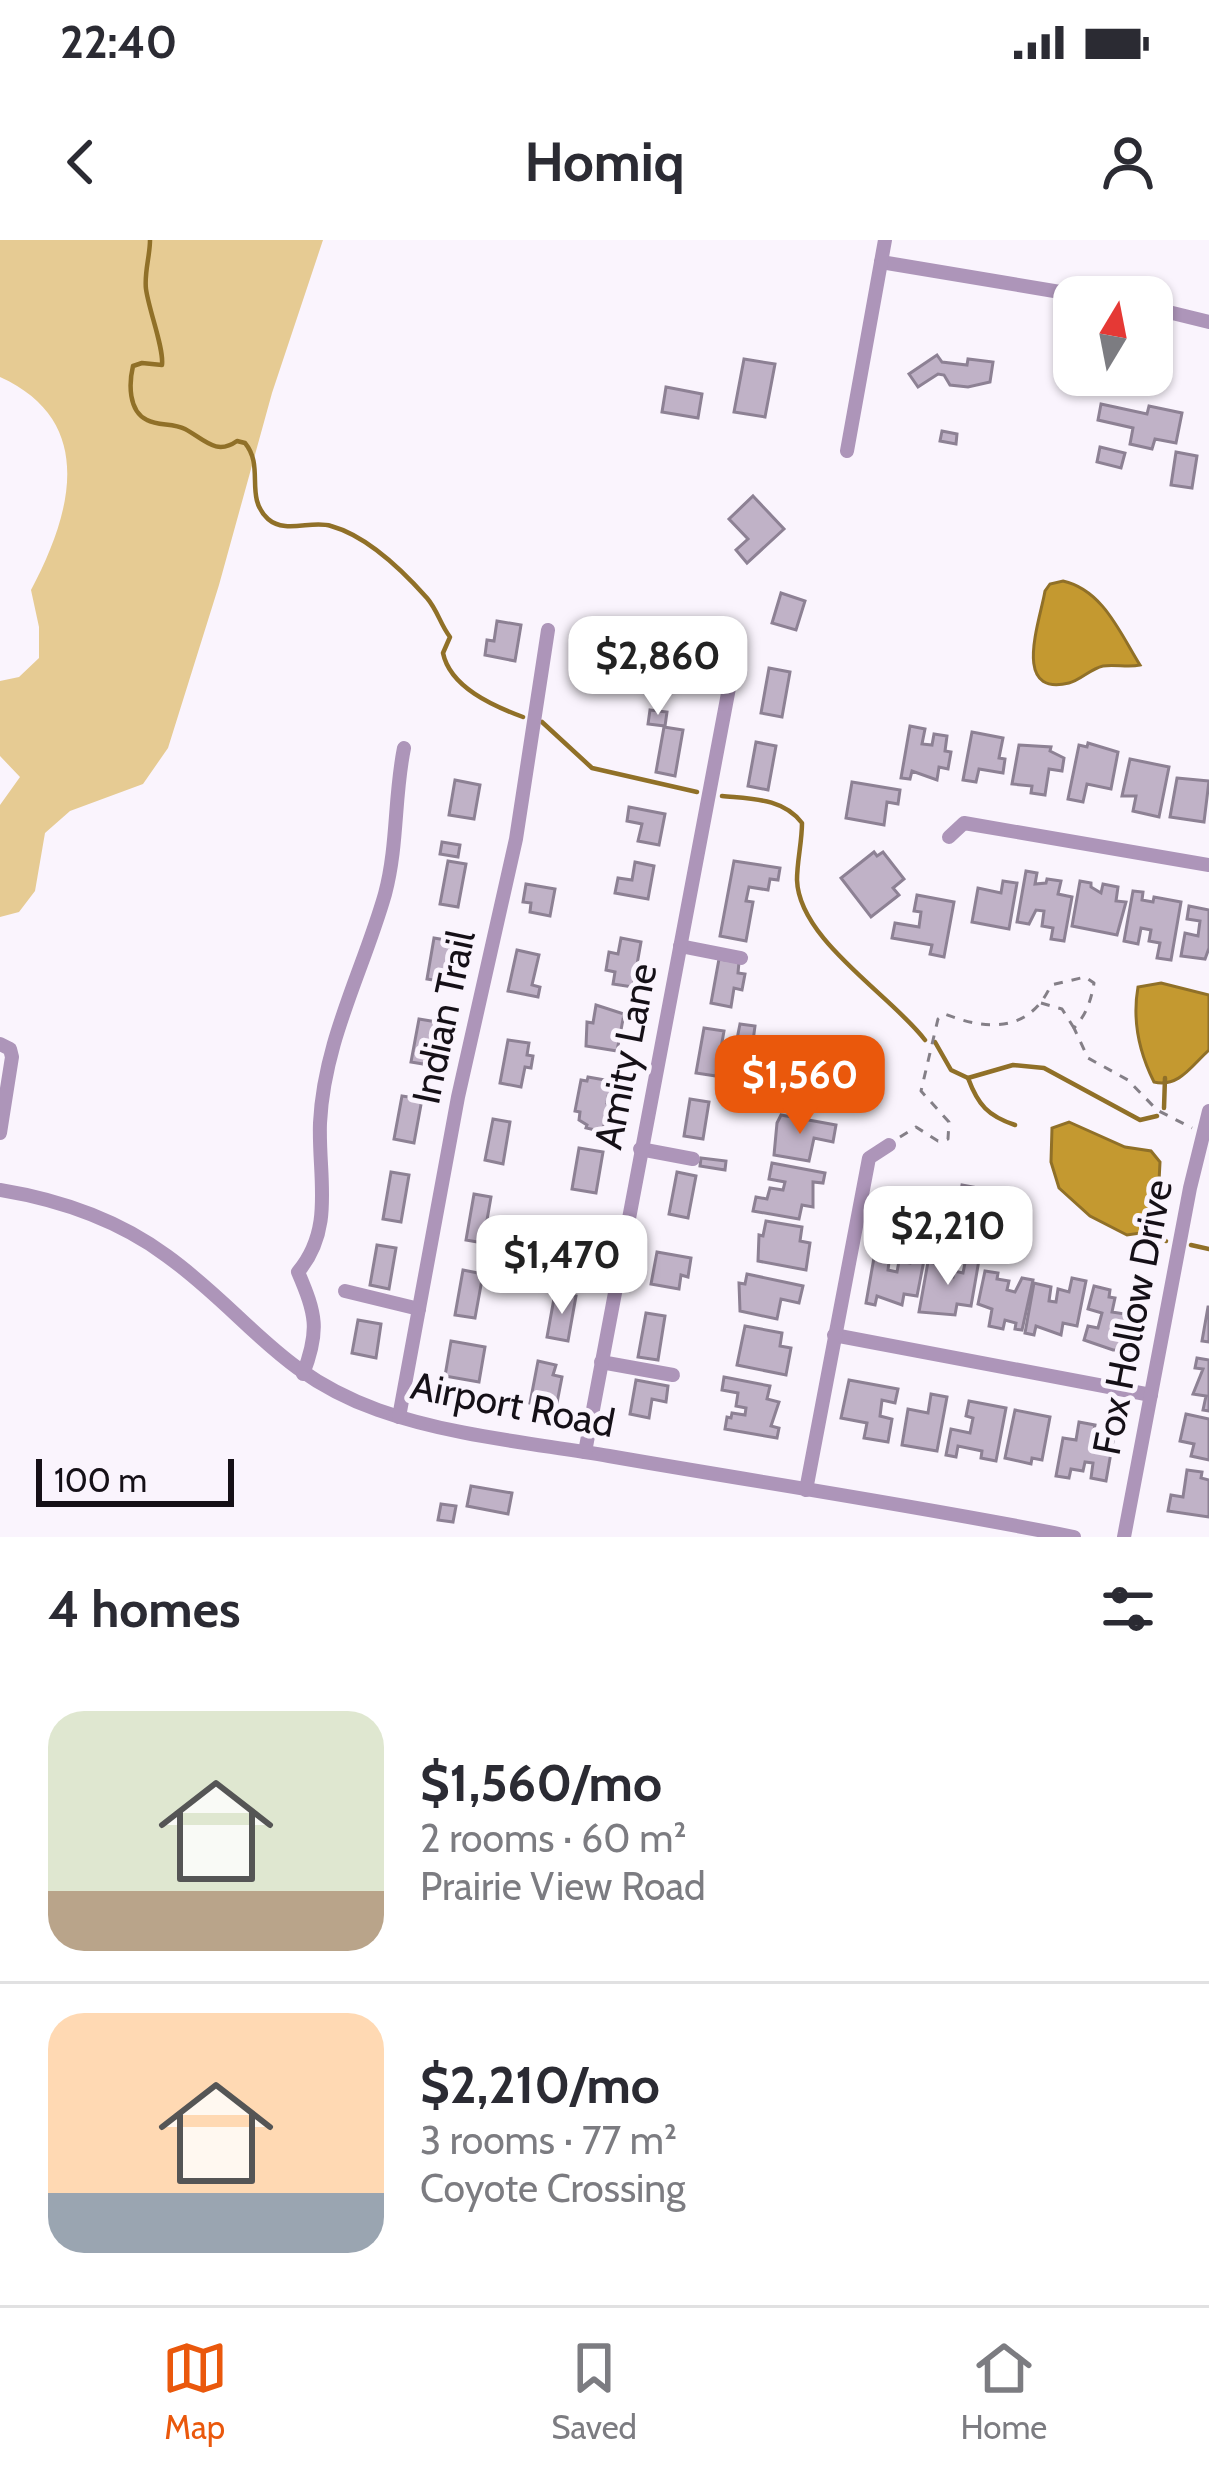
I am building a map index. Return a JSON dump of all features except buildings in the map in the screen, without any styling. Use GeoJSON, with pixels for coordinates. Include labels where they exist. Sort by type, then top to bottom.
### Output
{"type":"FeatureCollection","features":[{"type":"Feature","properties":{"kind":"street"},"geometry":{"type":"LineString","coordinates":[[847,451],[885,240]]}},
{"type":"Feature","properties":{"kind":"street"},"geometry":{"type":"LineString","coordinates":[[881,262],[1053,291]]}},
{"type":"Feature","properties":{"kind":"street"},"geometry":{"type":"LineString","coordinates":[[1173,313],[1209,322]]}},
{"type":"Feature","properties":{"kind":"street","name":"Indian Trail"},"geometry":{"type":"LineString","coordinates":[[399,1417],[458,1097],[516,839],[548,630]]}},
{"type":"Feature","properties":{"kind":"street","name":"Amity Lane"},"geometry":{"type":"LineString","coordinates":[[585,1452],[732,672]]}},
{"type":"Feature","properties":{"kind":"street"},"geometry":{"type":"LineString","coordinates":[[303,1374],[316,1341],[313,1304],[298,1272],[318,1246],[323,1090],[333,1040],[384,898],[395,851],[404,748]]}},
{"type":"Feature","properties":{"kind":"street"},"geometry":{"type":"LineString","coordinates":[[949,838],[964,823],[1209,865]]}},
{"type":"Feature","properties":{"kind":"street"},"geometry":{"type":"LineString","coordinates":[[680,946],[741,958]]}},
{"type":"Feature","properties":{"kind":"street"},"geometry":{"type":"LineString","coordinates":[[0,1044],[10,1049],[12,1057],[0,1133]]}},
{"type":"Feature","properties":{"kind":"street","name":"Fox Hollow Drive"},"geometry":{"type":"LineString","coordinates":[[1124,1537],[1209,1111]]}},
{"type":"Feature","properties":{"kind":"street"},"geometry":{"type":"LineString","coordinates":[[806,1490],[869,1158],[889,1145]]}},
{"type":"Feature","properties":{"kind":"street"},"geometry":{"type":"LineString","coordinates":[[640,1149],[693,1159]]}},
{"type":"Feature","properties":{"kind":"street","name":"Airport Road"},"geometry":{"type":"LineString","coordinates":[[0,1190],[88,1212],[130,1232],[185,1271],[262,1343],[303,1374],[325,1388],[399,1417],[806,1490],[934,1508],[1011,1531],[1071,1537]]}},
{"type":"Feature","properties":{"kind":"street"},"geometry":{"type":"LineString","coordinates":[[344,1291],[419,1309]]}},
{"type":"Feature","properties":{"kind":"street"},"geometry":{"type":"LineString","coordinates":[[834,1335],[1151,1395]]}},
{"type":"Feature","properties":{"kind":"street"},"geometry":{"type":"LineString","coordinates":[[602,1362],[673,1375]]}},
{"type":"Feature","properties":{"kind":"path"},"geometry":{"type":"LineString","coordinates":[[889,1145],[916,1127],[938,1141],[948,1139],[949,1122],[921,1090],[938,1019],[945,1014],[970,1025],[1011,1023],[1040,1003],[1051,986],[1090,979],[1094,983],[1088,1009],[1074,1028]]}},
{"type":"Feature","properties":{"kind":"path"},"geometry":{"type":"LineString","coordinates":[[1040,1003],[1062,1009],[1088,1058],[1128,1080],[1157,1110],[1202,1132]]}},
{"type":"Feature","properties":{"kind":"shaded area"},"geometry":{"type":"Polygon","coordinates":[[[0,240],[323,240],[272,393],[168,748],[143,784],[70,811],[45,833],[35,891],[19,912],[0,917],[0,805],[20,777],[0,756],[0,681],[19,677],[39,658],[39,627],[31,590],[57,530],[67,471],[63,443],[52,418],[31,396],[0,377],[0,240]]]}},
{"type":"Feature","properties":{"kind":"shaded area"},"geometry":{"type":"Polygon","coordinates":[[[1063,581],[1100,603],[1140,665],[1103,666],[1069,683],[1040,679],[1033,653],[1045,591],[1050,584],[1063,581]]]}},
{"type":"Feature","properties":{"kind":"shaded area"},"geometry":{"type":"Polygon","coordinates":[[[1161,983],[1209,995],[1209,1050],[1184,1074],[1163,1083],[1154,1082],[1144,1059],[1136,1012],[1138,987],[1161,983]]]}},
{"type":"Feature","properties":{"kind":"shaded area"},"geometry":{"type":"Polygon","coordinates":[[[1069,1122],[1125,1147],[1151,1151],[1160,1162],[1158,1201],[1148,1232],[1127,1235],[1090,1216],[1059,1188],[1051,1162],[1052,1128],[1069,1122]]]}},
{"type":"Feature","properties":{"kind":"waterway"},"geometry":{"type":"LineString","coordinates":[[150,240],[146,289],[162,365],[133,366],[136,410],[147,420],[180,427],[216,446],[245,443],[254,462],[257,501],[268,519],[282,526],[331,526],[384,556],[434,608],[450,637],[443,653],[454,676],[486,701],[523,717]]}},
{"type":"Feature","properties":{"kind":"waterway"},"geometry":{"type":"LineString","coordinates":[[542,722],[592,768],[697,792]]}},
{"type":"Feature","properties":{"kind":"waterway"},"geometry":{"type":"LineString","coordinates":[[722,796],[776,804],[802,823],[797,880],[813,924],[925,1040]]}},
{"type":"Feature","properties":{"kind":"waterway"},"geometry":{"type":"LineString","coordinates":[[935,1042],[951,1070],[968,1078],[1013,1065],[1044,1068],[1140,1120],[1157,1116]]}},
{"type":"Feature","properties":{"kind":"waterway"},"geometry":{"type":"LineString","coordinates":[[968,1078],[985,1108],[1015,1125]]}},
{"type":"Feature","properties":{"kind":"waterway"},"geometry":{"type":"LineString","coordinates":[[1164,1108],[1165,1078]]}},
{"type":"Feature","properties":{"kind":"waterway"},"geometry":{"type":"LineString","coordinates":[[1144,1231],[1166,1241]]}},
{"type":"Feature","properties":{"kind":"waterway"},"geometry":{"type":"LineString","coordinates":[[1191,1245],[1209,1249]]}}]}
